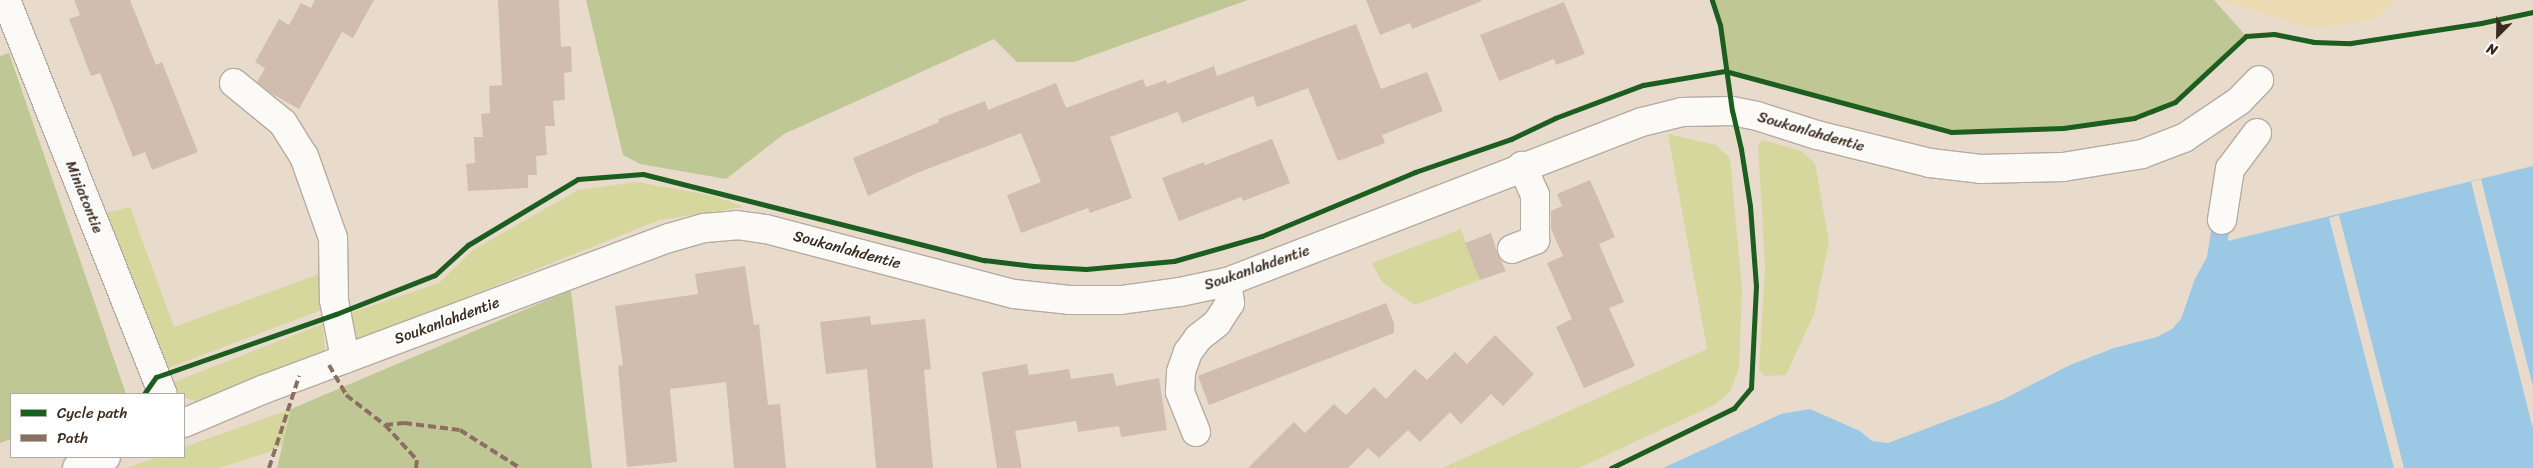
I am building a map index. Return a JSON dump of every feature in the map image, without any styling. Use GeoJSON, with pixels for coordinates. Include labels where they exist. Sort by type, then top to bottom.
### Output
{"type":"FeatureCollection","features":[{"type":"Feature","properties":{"kind":"street","name":"Miniatontie"},"geometry":{"type":"LineString","coordinates":[[6,0],[163,393]]}},
{"type":"Feature","properties":{"kind":"street","name":"Soukanlahdentie"},"geometry":{"type":"LineString","coordinates":[[185,423],[262,390],[345,359],[669,238],[706,228],[737,224],[807,239],[1014,294],[1069,300],[1121,300],[1180,292],[1227,282],[1522,166],[1642,122],[1682,112],[1706,110],[1732,111],[1757,116],[1817,135],[1930,163],[1981,169],[2063,167],[2142,154],[2184,138],[2239,101],[2259,80]]}},
{"type":"Feature","properties":{"kind":"street"},"geometry":{"type":"LineString","coordinates":[[234,83],[284,122],[304,156],[333,238],[334,300],[345,359]]}},
{"type":"Feature","properties":{"kind":"street"},"geometry":{"type":"LineString","coordinates":[[2222,220],[2230,169],[2257,133]]}},
{"type":"Feature","properties":{"kind":"street"},"geometry":{"type":"LineString","coordinates":[[1512,249],[1535,240],[1535,195],[1522,166]]}},
{"type":"Feature","properties":{"kind":"street"},"geometry":{"type":"LineString","coordinates":[[1196,432],[1180,392],[1181,372],[1188,352],[1198,338],[1217,323],[1230,303],[1227,282]]}},
{"type":"Feature","properties":{"kind":"street"},"geometry":{"type":"LineString","coordinates":[[77,468],[103,458]]}},
{"type":"Feature","properties":{"kind":"green space"},"geometry":{"type":"Polygon","coordinates":[[[586,0],[1248,0],[1074,62],[1017,62],[994,39],[784,134],[726,179],[640,164],[623,155],[586,0]]]}},
{"type":"Feature","properties":{"kind":"green space"},"geometry":{"type":"Polygon","coordinates":[[[1712,0],[2214,0],[2246,36],[2175,102],[2134,118],[2063,128],[1951,132],[1725,71],[1720,25],[1712,0]]]}},
{"type":"Feature","properties":{"kind":"green space"},"geometry":{"type":"Polygon","coordinates":[[[9,53],[126,393],[10,393],[10,439],[0,443],[0,56],[9,53]]]}},
{"type":"Feature","properties":{"kind":"green space"},"geometry":{"type":"Polygon","coordinates":[[[1668,134],[1716,145],[1730,158],[1742,289],[1739,368],[1730,392],[1714,405],[1579,468],[1442,468],[1707,349],[1668,134]]]}},
{"type":"Feature","properties":{"kind":"green space"},"geometry":{"type":"Polygon","coordinates":[[[1763,140],[1801,151],[1815,163],[1829,242],[1814,314],[1786,375],[1765,376],[1759,370],[1765,268],[1758,144],[1763,140]]]}},
{"type":"Feature","properties":{"kind":"green space"},"geometry":{"type":"Polygon","coordinates":[[[637,182],[714,196],[744,207],[659,220],[350,344],[344,315],[439,283],[473,250],[578,190],[637,182]]]}},
{"type":"Feature","properties":{"kind":"green space"},"geometry":{"type":"Polygon","coordinates":[[[130,207],[174,327],[322,273],[327,308],[163,370],[105,213],[130,207]]]}},
{"type":"Feature","properties":{"kind":"green space"},"geometry":{"type":"Polygon","coordinates":[[[1461,229],[1480,280],[1415,305],[1382,282],[1372,263],[1461,229]]]}},
{"type":"Feature","properties":{"kind":"green space"},"geometry":{"type":"Polygon","coordinates":[[[571,290],[592,468],[277,468],[291,409],[571,290]]]}},
{"type":"Feature","properties":{"kind":"green space"},"geometry":{"type":"Polygon","coordinates":[[[323,324],[325,352],[204,403],[185,398],[185,393],[180,393],[171,383],[323,324]]]}},
{"type":"Feature","properties":{"kind":"green space"},"geometry":{"type":"Polygon","coordinates":[[[291,409],[283,445],[266,453],[219,468],[126,468],[155,458],[185,458],[185,447],[291,409]]]}},
{"type":"Feature","properties":{"kind":"sand"},"geometry":{"type":"Polygon","coordinates":[[[2217,0],[2396,0],[2372,20],[2315,29],[2217,0]]]}},
{"type":"Feature","properties":{"kind":"water"},"geometry":{"type":"Polygon","coordinates":[[[2533,166],[2533,468],[1663,468],[1781,414],[1810,409],[1860,431],[1872,441],[1888,443],[2002,400],[2070,365],[2114,348],[2157,337],[2172,329],[2181,319],[2195,279],[2207,257],[2213,219],[2230,221],[2228,241],[2533,166]]]}},
{"type":"Feature","properties":{"kind":"pier"},"geometry":{"type":"Polygon","coordinates":[[[2481,179],[2533,387],[2533,429],[2471,182],[2481,179]]]}},
{"type":"Feature","properties":{"kind":"pier"},"geometry":{"type":"Polygon","coordinates":[[[2339,215],[2404,468],[2394,468],[2329,218],[2339,215]]]}},
{"type":"Feature","properties":{"kind":"building"},"geometry":{"type":"Polygon","coordinates":[[[74,0],[130,0],[156,65],[162,62],[198,152],[152,170],[145,152],[133,157],[100,73],[91,76],[69,19],[80,15],[74,0]]]}},
{"type":"Feature","properties":{"kind":"building"},"geometry":{"type":"Polygon","coordinates":[[[315,0],[374,0],[353,38],[342,32],[299,109],[271,93],[257,82],[265,68],[255,62],[279,19],[289,25],[301,3],[311,8],[315,0]]]}},
{"type":"Feature","properties":{"kind":"building"},"geometry":{"type":"Polygon","coordinates":[[[498,0],[559,0],[561,47],[571,46],[572,72],[564,73],[565,100],[553,101],[555,126],[545,126],[547,155],[536,156],[537,175],[528,175],[528,188],[468,191],[466,164],[475,163],[474,137],[483,137],[481,114],[490,113],[489,86],[502,85],[498,0]]]}},
{"type":"Feature","properties":{"kind":"building"},"geometry":{"type":"Polygon","coordinates":[[[1366,0],[1482,1],[1412,29],[1410,23],[1380,35],[1366,0]]]}},
{"type":"Feature","properties":{"kind":"building"},"geometry":{"type":"Polygon","coordinates":[[[1564,2],[1585,54],[1556,65],[1554,59],[1499,81],[1480,35],[1564,2]]]}},
{"type":"Feature","properties":{"kind":"building"},"geometry":{"type":"Polygon","coordinates":[[[1356,24],[1381,89],[1427,72],[1443,111],[1382,135],[1385,143],[1338,161],[1308,88],[1257,107],[1253,96],[1182,123],[1178,112],[1110,137],[1132,198],[1090,213],[1088,208],[1021,233],[1007,195],[1041,182],[1021,133],[917,173],[868,196],[853,158],[939,122],[938,119],[985,101],[988,110],[1056,83],[1066,108],[1143,79],[1146,87],[1166,80],[1167,84],[1214,66],[1217,76],[1356,24]]]}},
{"type":"Feature","properties":{"kind":"building"},"geometry":{"type":"Polygon","coordinates":[[[1272,139],[1290,183],[1243,201],[1241,197],[1179,221],[1162,178],[1204,162],[1205,165],[1272,139]]]}},
{"type":"Feature","properties":{"kind":"building"},"geometry":{"type":"Polygon","coordinates":[[[1590,180],[1615,237],[1599,244],[1624,302],[1609,308],[1635,366],[1584,388],[1556,327],[1572,319],[1547,263],[1563,256],[1551,229],[1551,211],[1562,206],[1557,194],[1590,180]]]}},
{"type":"Feature","properties":{"kind":"building"},"geometry":{"type":"Polygon","coordinates":[[[1491,233],[1498,255],[1506,271],[1480,280],[1465,243],[1491,233]]]}},
{"type":"Feature","properties":{"kind":"building"},"geometry":{"type":"Polygon","coordinates":[[[745,266],[754,325],[759,324],[768,405],[780,404],[786,468],[734,468],[726,382],[670,389],[677,462],[627,467],[618,366],[623,365],[615,306],[698,294],[695,274],[745,266]]]}},
{"type":"Feature","properties":{"kind":"building"},"geometry":{"type":"Polygon","coordinates":[[[1386,303],[1394,323],[1394,333],[1209,405],[1198,376],[1386,303]]]}},
{"type":"Feature","properties":{"kind":"building"},"geometry":{"type":"Polygon","coordinates":[[[870,316],[871,325],[925,319],[931,369],[924,370],[933,468],[876,468],[867,369],[826,374],[820,322],[870,316]]]}},
{"type":"Feature","properties":{"kind":"building"},"geometry":{"type":"Polygon","coordinates":[[[1495,335],[1534,374],[1503,406],[1491,394],[1461,424],[1450,412],[1420,442],[1408,430],[1379,458],[1368,448],[1348,468],[1248,468],[1294,422],[1305,433],[1334,404],[1346,415],[1374,387],[1386,399],[1415,369],[1427,380],[1455,352],[1467,364],[1495,335]]]}},
{"type":"Feature","properties":{"kind":"building"},"geometry":{"type":"Polygon","coordinates":[[[1027,364],[1029,375],[1069,369],[1071,379],[1113,373],[1116,386],[1159,378],[1167,430],[1121,437],[1119,426],[1078,432],[1076,421],[1015,431],[1022,468],[997,468],[982,372],[1027,364]]]}},
{"type":"Feature","properties":{"kind":"marked path"},"geometry":{"type":"LineString","coordinates":[[329,365],[346,395],[385,425],[417,460],[416,468]]}},
{"type":"Feature","properties":{"kind":"marked path"},"geometry":{"type":"LineString","coordinates":[[269,468],[299,376]]}},
{"type":"Feature","properties":{"kind":"marked path"},"geometry":{"type":"LineString","coordinates":[[385,425],[404,423],[460,430],[520,468]]}},
{"type":"Feature","properties":{"kind":"cycle path"},"geometry":{"type":"LineString","coordinates":[[1611,468],[1734,408],[1751,388],[1756,286],[1750,206],[1741,149],[1732,111],[1720,25],[1712,0]]}},
{"type":"Feature","properties":{"kind":"cycle path"},"geometry":{"type":"LineString","coordinates":[[145,393],[156,377],[336,314],[435,275],[468,245],[578,179],[643,174],[984,260],[1034,266],[1086,269],[1174,261],[1262,236],[1415,172],[1511,139],[1555,118],[1643,85],[1725,71],[1951,132],[2063,128],[2134,118],[2175,102],[2246,36],[2274,34],[2314,42],[2351,43],[2481,23],[2533,12]]}}]}
